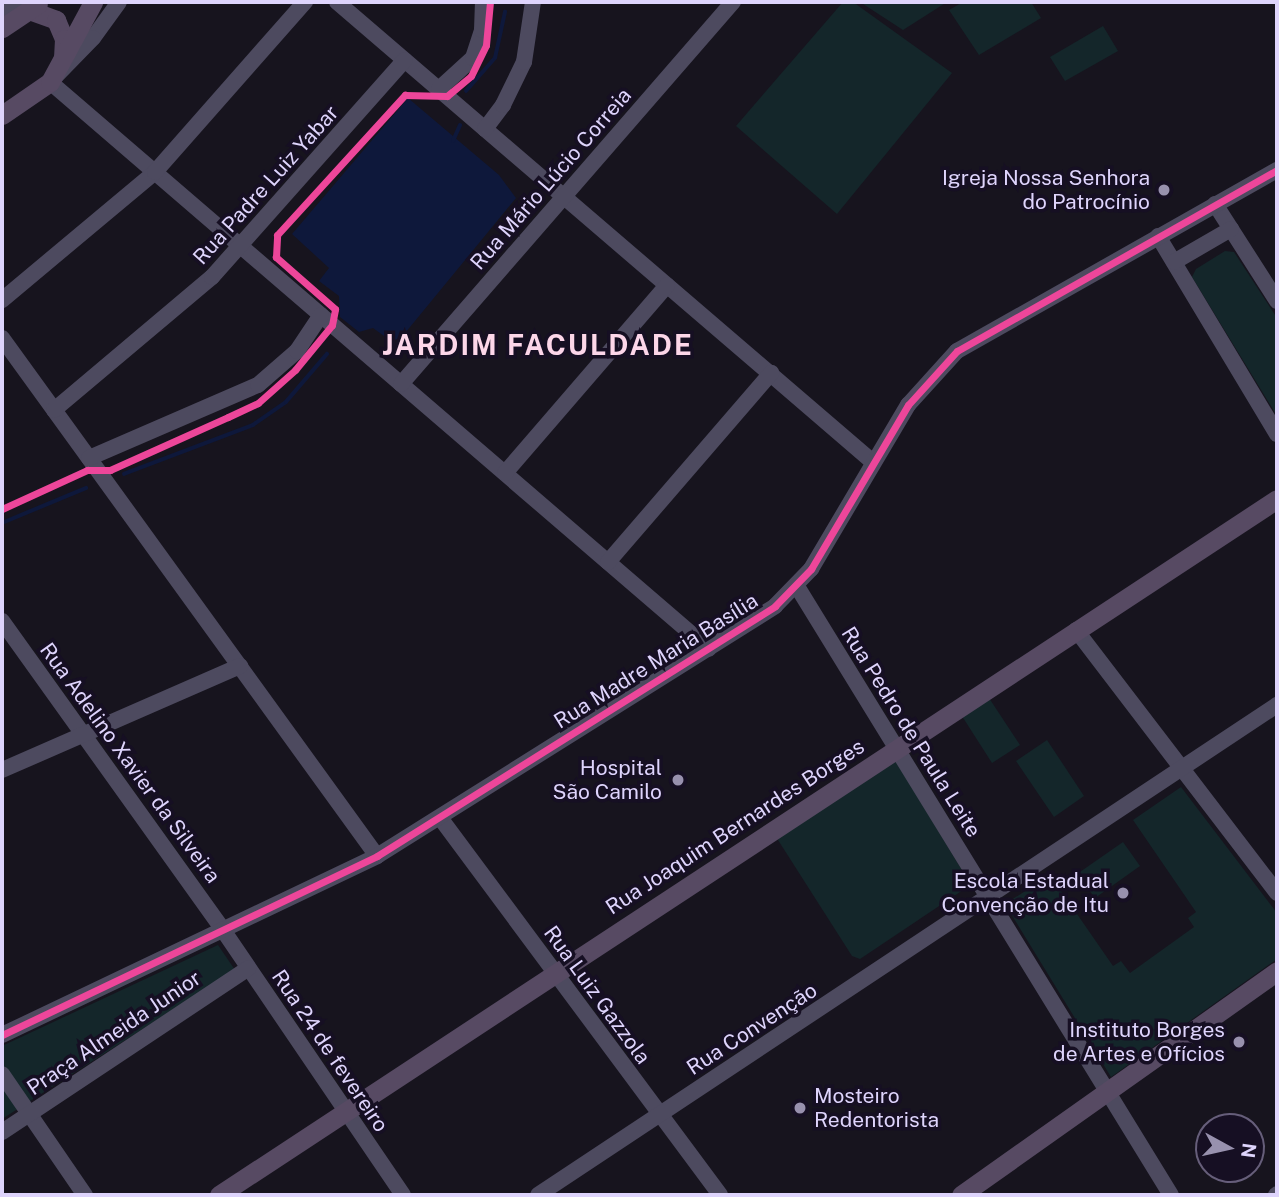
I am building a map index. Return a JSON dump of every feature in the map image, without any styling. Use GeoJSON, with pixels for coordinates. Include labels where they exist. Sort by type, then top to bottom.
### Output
{"type":"FeatureCollection","features":[{"type":"Feature","properties":{"kind":"main road"},"geometry":{"type":"LineString","coordinates":[[5,114],[50,82],[93,2]]}},
{"type":"Feature","properties":{"kind":"main road"},"geometry":{"type":"LineString","coordinates":[[2,28],[29,4],[56,20],[64,39],[62,58]]}},
{"type":"Feature","properties":{"kind":"main road","name":"Rua Joaquim Bernardes Borges"},"geometry":{"type":"LineString","coordinates":[[219,1195],[1277,499]]}},
{"type":"Feature","properties":{"kind":"main road"},"geometry":{"type":"LineString","coordinates":[[961,1195],[1277,971]]}},
{"type":"Feature","properties":{"kind":"street"},"geometry":{"type":"LineString","coordinates":[[120,2],[93,38],[50,82],[709,649]]}},
{"type":"Feature","properties":{"kind":"street"},"geometry":{"type":"LineString","coordinates":[[2,300],[155,172],[305,2]]}},
{"type":"Feature","properties":{"kind":"street"},"geometry":{"type":"LineString","coordinates":[[337,2],[873,462]]}},
{"type":"Feature","properties":{"kind":"street"},"geometry":{"type":"LineString","coordinates":[[439,89],[473,58],[482,30],[483,2]]}},
{"type":"Feature","properties":{"kind":"street"},"geometry":{"type":"LineString","coordinates":[[485,129],[503,106],[524,62],[533,2]]}},
{"type":"Feature","properties":{"kind":"street"},"geometry":{"type":"LineString","coordinates":[[2,16],[29,4]]}},
{"type":"Feature","properties":{"kind":"street","name":"Rua Mário Lúcio Correia"},"geometry":{"type":"LineString","coordinates":[[401,384],[564,196],[723,4]]}},
{"type":"Feature","properties":{"kind":"street","name":"Rua Padre Luiz Yabar"},"geometry":{"type":"LineString","coordinates":[[54,410],[242,247],[405,60]]}},
{"type":"Feature","properties":{"kind":"street","name":"Rua Madre Maria Basília"},"geometry":{"type":"LineString","coordinates":[[2,1035],[377,856],[441,819],[709,649],[798,588],[908,405],[957,351],[1277,170]]}},
{"type":"Feature","properties":{"kind":"street"},"geometry":{"type":"LineString","coordinates":[[1215,204],[1277,301]]}},
{"type":"Feature","properties":{"kind":"street"},"geometry":{"type":"LineString","coordinates":[[1174,262],[1231,229]]}},
{"type":"Feature","properties":{"kind":"street"},"geometry":{"type":"LineString","coordinates":[[1158,236],[1277,434]]}},
{"type":"Feature","properties":{"kind":"street"},"geometry":{"type":"LineString","coordinates":[[505,473],[667,285]]}},
{"type":"Feature","properties":{"kind":"street"},"geometry":{"type":"LineString","coordinates":[[89,458],[258,385],[297,351],[321,315]]}},
{"type":"Feature","properties":{"kind":"street"},"geometry":{"type":"LineString","coordinates":[[2,338],[377,856]]}},
{"type":"Feature","properties":{"kind":"street"},"geometry":{"type":"LineString","coordinates":[[608,562],[771,373]]}},
{"type":"Feature","properties":{"kind":"street","name":"Rua Pedro de Paula Leite"},"geometry":{"type":"LineString","coordinates":[[798,588],[1108,1092]]}},
{"type":"Feature","properties":{"kind":"street","name":"Rua Adelino Xavier da Silveira"},"geometry":{"type":"LineString","coordinates":[[2,621],[8,640],[83,734],[223,930]]}},
{"type":"Feature","properties":{"kind":"street"},"geometry":{"type":"LineString","coordinates":[[1076,630],[1277,893]]}},
{"type":"Feature","properties":{"kind":"street"},"geometry":{"type":"LineString","coordinates":[[2,770],[240,666]]}},
{"type":"Feature","properties":{"kind":"street","name":"Rua Convenção"},"geometry":{"type":"LineString","coordinates":[[538,1195],[1183,770],[1277,705]]}},
{"type":"Feature","properties":{"kind":"street","name":"Rua Luiz Gazzola"},"geometry":{"type":"LineString","coordinates":[[441,819],[720,1195]]}},
{"type":"Feature","properties":{"kind":"street","name":"Rua 24 de fevereiro"},"geometry":{"type":"LineString","coordinates":[[223,930],[403,1195]]}},
{"type":"Feature","properties":{"kind":"street","name":"Praça Almeida Junior"},"geometry":{"type":"LineString","coordinates":[[2,1132],[249,968]]}},
{"type":"Feature","properties":{"kind":"street"},"geometry":{"type":"LineString","coordinates":[[2,1074],[85,1195]]}},
{"type":"Feature","properties":{"kind":"street"},"geometry":{"type":"LineString","coordinates":[[1108,1092],[1171,1195]]}},
{"type":"Feature","properties":{"kind":"shaded area"},"geometry":{"type":"Polygon","coordinates":[[[843,2],[853,2],[952,73],[837,214],[736,126],[843,2]]]}},
{"type":"Feature","properties":{"kind":"shaded area"},"geometry":{"type":"Polygon","coordinates":[[[860,2],[947,2],[903,30],[860,2]]]}},
{"type":"Feature","properties":{"kind":"shaded area"},"geometry":{"type":"Polygon","coordinates":[[[963,2],[1031,2],[1041,18],[979,55],[949,10],[963,2]]]}},
{"type":"Feature","properties":{"kind":"shaded area"},"geometry":{"type":"Polygon","coordinates":[[[1103,26],[1118,51],[1065,81],[1050,57],[1103,26]]]}},
{"type":"Feature","properties":{"kind":"shaded area"},"geometry":{"type":"Polygon","coordinates":[[[1225,251],[1234,252],[1277,318],[1277,416],[1192,277],[1196,269],[1225,251]]]}},
{"type":"Feature","properties":{"kind":"shaded area"},"geometry":{"type":"Polygon","coordinates":[[[987,695],[1020,745],[992,763],[960,713],[987,695]]]}},
{"type":"Feature","properties":{"kind":"shaded area"},"geometry":{"type":"Polygon","coordinates":[[[1047,740],[1084,796],[1054,817],[1016,761],[1047,740]]]}},
{"type":"Feature","properties":{"kind":"shaded area"},"geometry":{"type":"Polygon","coordinates":[[[890,760],[896,761],[968,880],[966,888],[860,959],[852,956],[778,840],[780,832],[890,760]]]}},
{"type":"Feature","properties":{"kind":"shaded area"},"geometry":{"type":"Polygon","coordinates":[[[1181,787],[1277,913],[1277,959],[1111,1077],[1005,904],[1050,875],[1113,966],[1121,961],[1130,973],[1194,927],[1188,918],[1196,912],[1133,820],[1181,787]]]}},
{"type":"Feature","properties":{"kind":"shaded area"},"geometry":{"type":"Polygon","coordinates":[[[1123,842],[1140,866],[1095,898],[1077,874],[1123,842]]]}},
{"type":"Feature","properties":{"kind":"shaded area"},"geometry":{"type":"Polygon","coordinates":[[[218,945],[235,970],[2,1119],[2,1046],[218,945]]]}},
{"type":"Feature","properties":{"kind":"water"},"geometry":{"type":"Polygon","coordinates":[[[408,98],[499,175],[516,198],[401,338],[391,341],[373,328],[359,332],[340,317],[339,296],[319,281],[329,268],[292,234],[408,98]]]}},
{"type":"Feature","properties":{"kind":"waterway"},"geometry":{"type":"LineString","coordinates":[[466,91],[495,58],[505,12]]}},
{"type":"Feature","properties":{"kind":"waterway"},"geometry":{"type":"LineString","coordinates":[[453,141],[460,125]]}},
{"type":"Feature","properties":{"kind":"waterway"},"geometry":{"type":"LineString","coordinates":[[124,474],[253,425],[286,402],[327,354]]}},
{"type":"Feature","properties":{"kind":"waterway"},"geometry":{"type":"LineString","coordinates":[[2,523],[86,488]]}},
{"type":"Feature","properties":{"kind":"cycle path"},"geometry":{"type":"LineString","coordinates":[[2,509],[87,470],[110,470],[258,403],[295,370],[332,325],[335,309],[276,257],[277,235],[405,95],[447,96],[471,76],[486,45],[490,2]]}},
{"type":"Feature","properties":{"kind":"cycle path"},"geometry":{"type":"LineString","coordinates":[[2,1035],[377,856],[775,606],[811,569],[908,405],[957,351],[1277,170]]}},
{"type":"Feature","properties":{"kind":"place","name":"Igreja Nossa Senhora do Patrocínio"},"geometry":{"type":"Point","coordinates":[1164,190]}},
{"type":"Feature","properties":{"kind":"place","name":"Hospital São Camilo"},"geometry":{"type":"Point","coordinates":[678,780]}},
{"type":"Feature","properties":{"kind":"place","name":"Escola Estadual Convenção de Itu"},"geometry":{"type":"Point","coordinates":[1123,893]}},
{"type":"Feature","properties":{"kind":"place","name":"Instituto Borges de Artes e Ofícios"},"geometry":{"type":"Point","coordinates":[1239,1042]}},
{"type":"Feature","properties":{"kind":"place","name":"Mosteiro Redentorista"},"geometry":{"type":"Point","coordinates":[800,1108]}},
{"type":"Feature","properties":{"kind":"district","name":"JARDIM FACULDADE"},"geometry":{"type":"Point","coordinates":[538,345]}}]}
